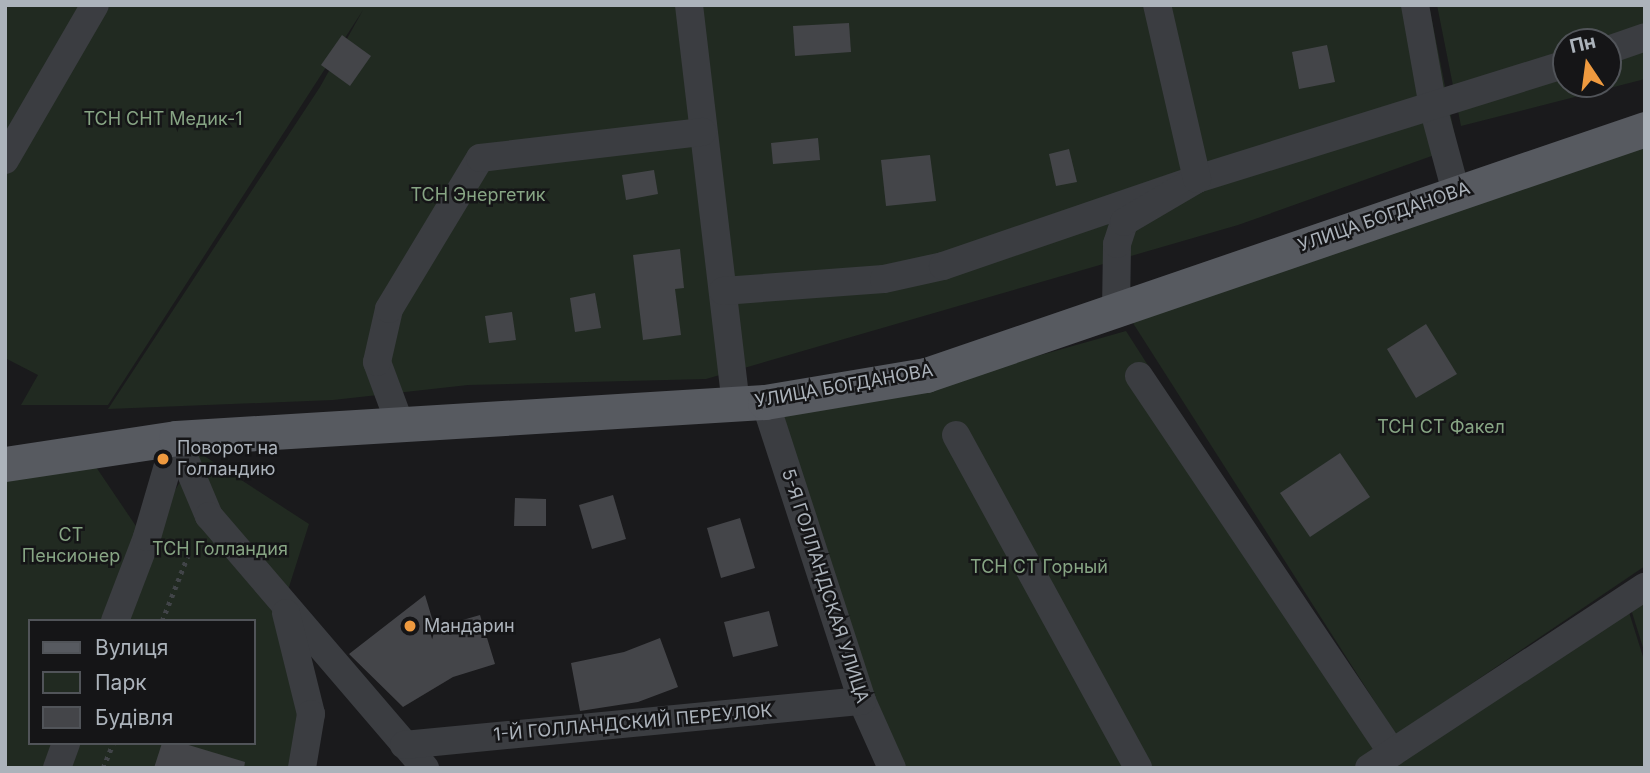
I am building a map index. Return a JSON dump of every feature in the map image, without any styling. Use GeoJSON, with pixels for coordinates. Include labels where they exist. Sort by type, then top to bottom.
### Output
{"type":"FeatureCollection","features":[{"type":"Feature","properties":{"kind":"main road","name":"УЛИЦА БОГДАНОВА"},"geometry":{"type":"LineString","coordinates":[[5,464],[176,438],[750,403],[926,375],[1645,129]]}},
{"type":"Feature","properties":{"kind":"street"},"geometry":{"type":"LineString","coordinates":[[5,160],[95,5]]}},
{"type":"Feature","properties":{"kind":"street","name":"5-Я ГОЛЛАНДСКАЯ УЛИЦА"},"geometry":{"type":"LineString","coordinates":[[689,5],[723,291],[750,403],[862,701],[892,768]]}},
{"type":"Feature","properties":{"kind":"street"},"geometry":{"type":"LineString","coordinates":[[1157,5],[1198,179]]}},
{"type":"Feature","properties":{"kind":"street"},"geometry":{"type":"LineString","coordinates":[[1415,5],[1433,107],[1456,192]]}},
{"type":"Feature","properties":{"kind":"street"},"geometry":{"type":"LineString","coordinates":[[1622,45],[1645,37]]}},
{"type":"Feature","properties":{"kind":"street"},"geometry":{"type":"LineString","coordinates":[[723,291],[884,279],[943,267],[1198,179],[1552,69]]}},
{"type":"Feature","properties":{"kind":"street"},"geometry":{"type":"LineString","coordinates":[[400,424],[377,362],[389,309],[480,158],[702,132]]}},
{"type":"Feature","properties":{"kind":"street"},"geometry":{"type":"LineString","coordinates":[[1116,310],[1117,244],[1124,222],[1198,179]]}},
{"type":"Feature","properties":{"kind":"street"},"geometry":{"type":"LineString","coordinates":[[1139,376],[1378,763],[1645,587]]}},
{"type":"Feature","properties":{"kind":"street"},"geometry":{"type":"LineString","coordinates":[[956,435],[1138,768]]}},
{"type":"Feature","properties":{"kind":"street"},"geometry":{"type":"LineString","coordinates":[[176,438],[209,516],[284,607],[425,768]]}},
{"type":"Feature","properties":{"kind":"street"},"geometry":{"type":"LineString","coordinates":[[116,619],[148,537],[176,438]]}},
{"type":"Feature","properties":{"kind":"street"},"geometry":{"type":"LineString","coordinates":[[284,607],[311,714],[302,768]]}},
{"type":"Feature","properties":{"kind":"street","name":"1-Й ГОЛЛАНДСКИЙ ПЕРЕУЛОК"},"geometry":{"type":"LineString","coordinates":[[404,745],[862,701]]}},
{"type":"Feature","properties":{"kind":"street"},"geometry":{"type":"LineString","coordinates":[[57,768],[65,745]]}},
{"type":"Feature","properties":{"kind":"path"},"geometry":{"type":"LineString","coordinates":[[163,619],[188,555]]}},
{"type":"Feature","properties":{"kind":"path"},"geometry":{"type":"LineString","coordinates":[[103,768],[112,745]]}},
{"type":"Feature","properties":{"kind":"green space"},"geometry":{"type":"Polygon","coordinates":[[[5,5],[88,5],[5,147],[5,5]]]}},
{"type":"Feature","properties":{"kind":"green space","name":"ТСН Энергетик"},"geometry":{"type":"Polygon","coordinates":[[[101,5],[1429,5],[1457,147],[1238,225],[706,379],[468,385],[333,400],[108,409],[320,87],[363,10],[108,405],[21,405],[38,375],[5,358],[5,168],[101,5]]]}},
{"type":"Feature","properties":{"kind":"green space"},"geometry":{"type":"Polygon","coordinates":[[[1437,5],[1645,5],[1645,79],[1622,85],[1622,28],[1552,28],[1552,98],[1571,98],[1461,126],[1437,5]]]}},
{"type":"Feature","properties":{"kind":"green space","name":"ТСН СТ Факел"},"geometry":{"type":"Polygon","coordinates":[[[1645,142],[1645,566],[1396,735],[1131,320],[1645,142]]]}},
{"type":"Feature","properties":{"kind":"green space","name":"ТСН СТ Горный"},"geometry":{"type":"Polygon","coordinates":[[[1126,331],[1399,757],[1628,609],[1645,663],[1645,768],[901,768],[869,698],[779,414],[938,384],[1126,331]]]}},
{"type":"Feature","properties":{"kind":"green space","name":"ТСН Голландия"},"geometry":{"type":"Polygon","coordinates":[[[198,452],[309,524],[282,609],[309,713],[299,768],[60,768],[68,745],[256,745],[256,619],[117,619],[147,537],[198,452]]]}},
{"type":"Feature","properties":{"kind":"green space","name":"СТ Пенсионер"},"geometry":{"type":"Polygon","coordinates":[[[94,464],[144,538],[113,619],[28,619],[28,745],[64,745],[56,768],[5,768],[5,477],[94,464]]]}},
{"type":"Feature","properties":{"kind":"green space"},"geometry":{"type":"Polygon","coordinates":[[[1645,576],[1645,654],[1625,590],[1645,576]]]}},
{"type":"Feature","properties":{"kind":"building"},"geometry":{"type":"Polygon","coordinates":[[[849,23],[851,52],[795,56],[793,26],[849,23]]]}},
{"type":"Feature","properties":{"kind":"building"},"geometry":{"type":"Polygon","coordinates":[[[342,35],[371,56],[350,86],[321,65],[342,35]]]}},
{"type":"Feature","properties":{"kind":"building"},"geometry":{"type":"Polygon","coordinates":[[[1327,45],[1335,82],[1299,89],[1292,52],[1327,45]]]}},
{"type":"Feature","properties":{"kind":"building"},"geometry":{"type":"Polygon","coordinates":[[[818,138],[820,160],[773,164],[771,143],[818,138]]]}},
{"type":"Feature","properties":{"kind":"building"},"geometry":{"type":"Polygon","coordinates":[[[1069,149],[1077,182],[1056,186],[1049,154],[1069,149]]]}},
{"type":"Feature","properties":{"kind":"building"},"geometry":{"type":"Polygon","coordinates":[[[930,155],[936,201],[886,206],[881,160],[930,155]]]}},
{"type":"Feature","properties":{"kind":"building"},"geometry":{"type":"Polygon","coordinates":[[[654,170],[658,194],[626,200],[622,175],[654,170]]]}},
{"type":"Feature","properties":{"kind":"building"},"geometry":{"type":"Polygon","coordinates":[[[680,249],[684,288],[675,289],[681,335],[643,340],[633,255],[680,249]]]}},
{"type":"Feature","properties":{"kind":"building"},"geometry":{"type":"Polygon","coordinates":[[[595,293],[601,328],[575,332],[570,298],[595,293]]]}},
{"type":"Feature","properties":{"kind":"building"},"geometry":{"type":"Polygon","coordinates":[[[512,312],[516,340],[489,343],[485,316],[512,312]]]}},
{"type":"Feature","properties":{"kind":"building"},"geometry":{"type":"Polygon","coordinates":[[[1426,324],[1457,374],[1416,398],[1387,349],[1426,324]]]}},
{"type":"Feature","properties":{"kind":"building"},"geometry":{"type":"Polygon","coordinates":[[[1340,453],[1370,497],[1310,537],[1280,493],[1340,453]]]}},
{"type":"Feature","properties":{"kind":"building"},"geometry":{"type":"Polygon","coordinates":[[[613,495],[626,539],[592,549],[579,505],[613,495]]]}},
{"type":"Feature","properties":{"kind":"building"},"geometry":{"type":"Polygon","coordinates":[[[515,498],[546,499],[546,526],[514,526],[515,498]]]}},
{"type":"Feature","properties":{"kind":"building"},"geometry":{"type":"Polygon","coordinates":[[[740,518],[755,568],[721,578],[707,528],[740,518]]]}},
{"type":"Feature","properties":{"kind":"building","name":"Мандарин"},"geometry":{"type":"Polygon","coordinates":[[[425,595],[435,628],[480,615],[495,664],[453,677],[403,707],[349,654],[425,595]]]}},
{"type":"Feature","properties":{"kind":"building"},"geometry":{"type":"Polygon","coordinates":[[[769,611],[778,646],[733,657],[724,622],[769,611]]]}},
{"type":"Feature","properties":{"kind":"building"},"geometry":{"type":"Polygon","coordinates":[[[660,638],[678,687],[638,702],[580,711],[571,663],[624,652],[660,638]]]}},
{"type":"Feature","properties":{"kind":"building"},"geometry":{"type":"Polygon","coordinates":[[[161,745],[189,745],[245,762],[244,768],[154,768],[161,745]]]}},
{"type":"Feature","properties":{"kind":"place","name":"Поворот на Голландию"},"geometry":{"type":"Point","coordinates":[163,459]}},
{"type":"Feature","properties":{"kind":"place","name":"Мандарин"},"geometry":{"type":"Point","coordinates":[410,626]}},
{"type":"Feature","properties":{"kind":"park label","name":"ТСН СНТ Медик-1"},"geometry":{"type":"Point","coordinates":[163,119]}}]}
